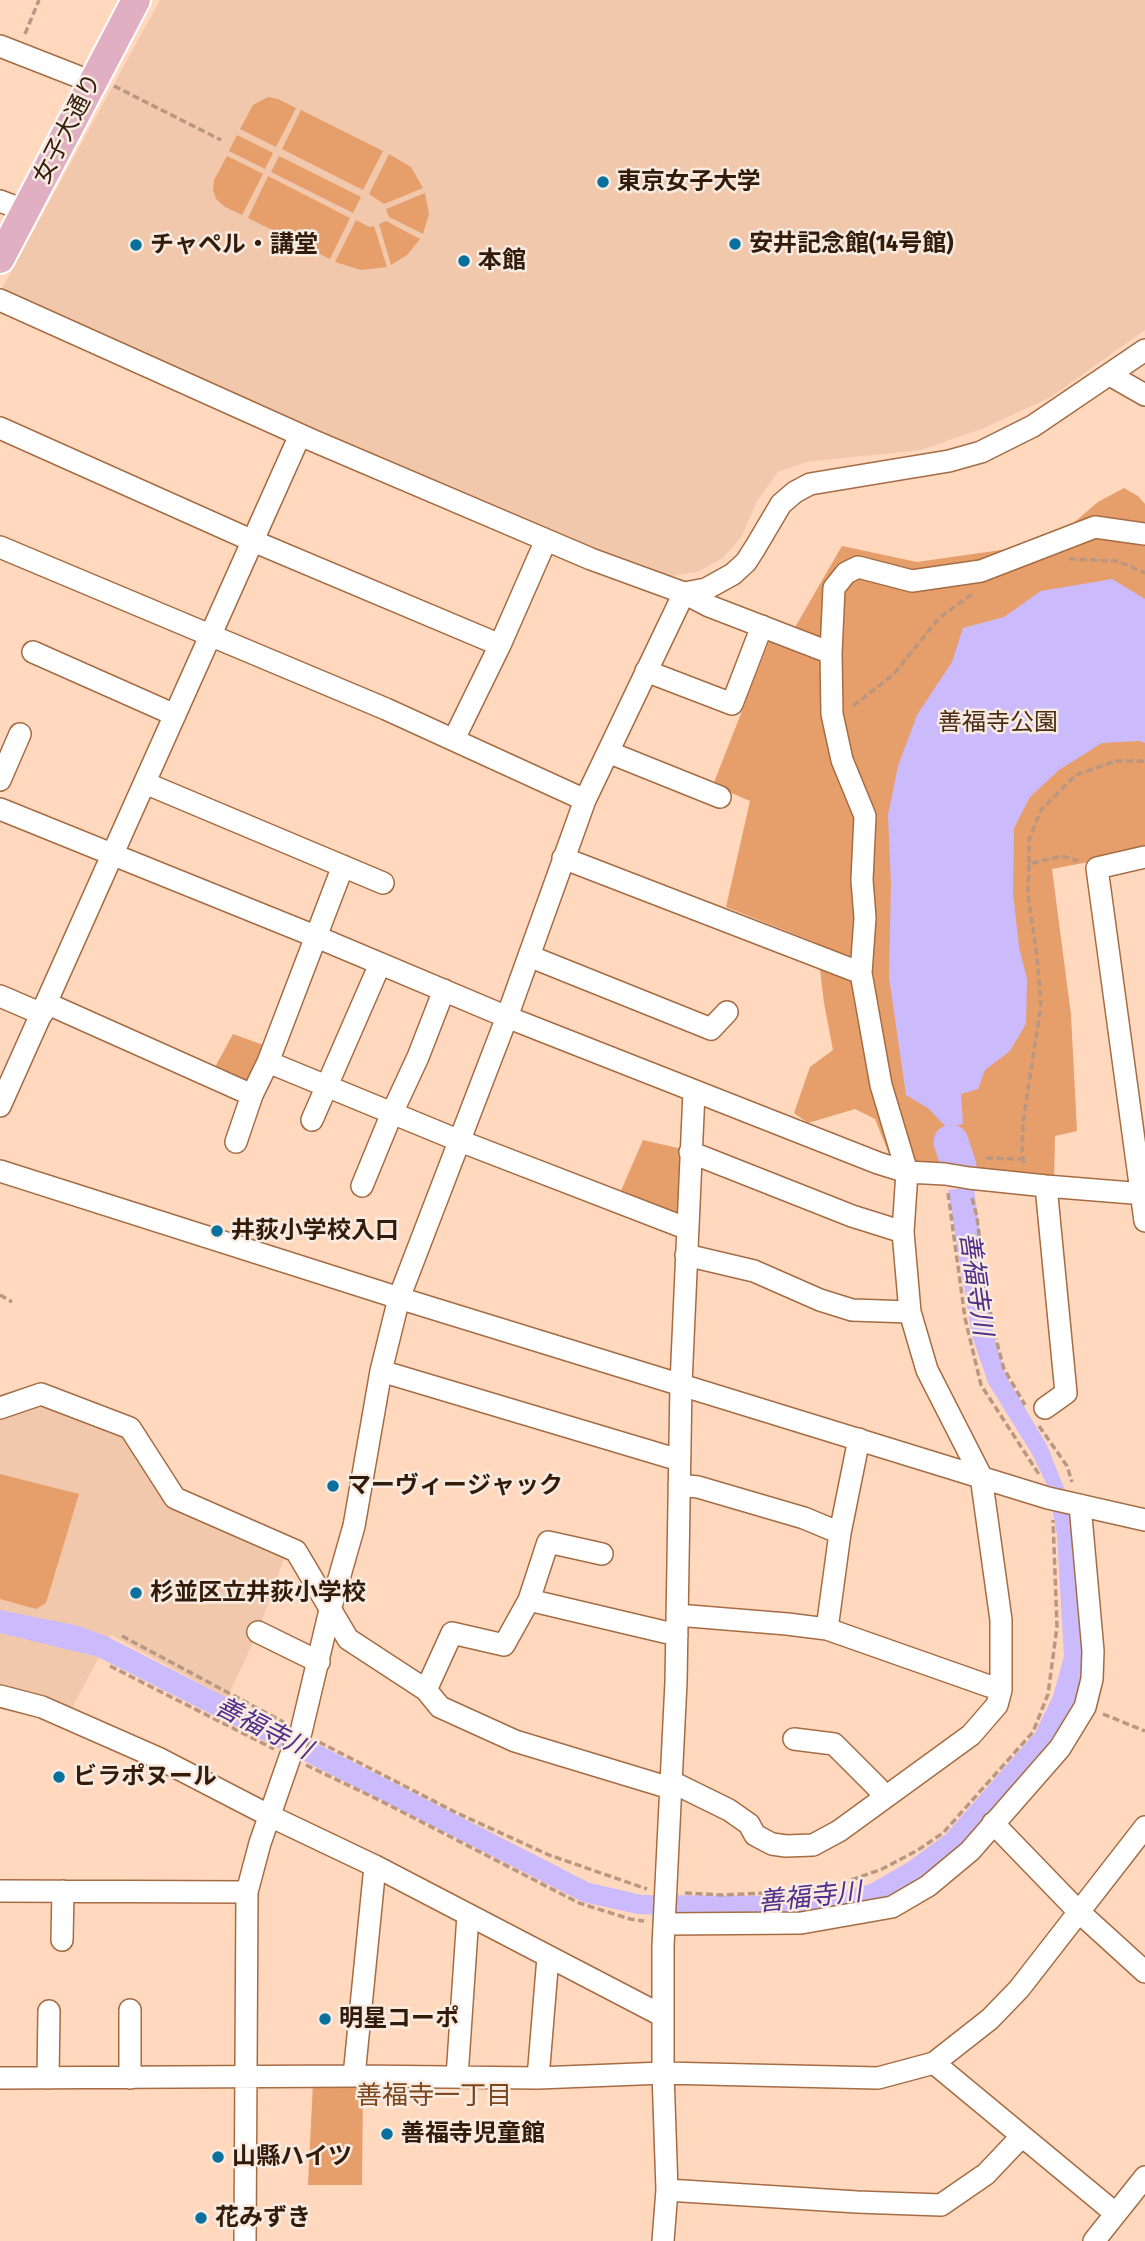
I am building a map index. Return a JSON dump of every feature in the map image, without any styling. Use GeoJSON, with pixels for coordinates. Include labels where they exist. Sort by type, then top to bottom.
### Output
{"type":"FeatureCollection","features":[{"type":"Feature","properties":{"kind":"main road","name":"女子大通り"},"geometry":{"type":"LineString","coordinates":[[0,259],[13,206],[101,83],[136,0]]}},
{"type":"Feature","properties":{"kind":"street"},"geometry":{"type":"LineString","coordinates":[[8,49],[101,83]]}},
{"type":"Feature","properties":{"kind":"street"},"geometry":{"type":"LineString","coordinates":[[0,300],[300,435],[546,540],[831,653]]}},
{"type":"Feature","properties":{"kind":"street"},"geometry":{"type":"LineString","coordinates":[[684,593],[706,589],[733,574],[750,555],[780,505],[810,484],[949,461],[981,452],[1033,426],[1145,350]]}},
{"type":"Feature","properties":{"kind":"street"},"geometry":{"type":"LineString","coordinates":[[1110,375],[1145,396]]}},
{"type":"Feature","properties":{"kind":"street"},"geometry":{"type":"LineString","coordinates":[[0,428],[253,541],[500,645]]}},
{"type":"Feature","properties":{"kind":"street"},"geometry":{"type":"LineString","coordinates":[[0,1107],[300,435]]}},
{"type":"Feature","properties":{"kind":"street"},"geometry":{"type":"LineString","coordinates":[[0,1408],[41,1394],[130,1428],[175,1498],[296,1551],[348,1639],[426,1690],[440,1707],[515,1741],[670,1784],[738,1815],[749,1824],[755,1835],[772,1844],[813,1845],[839,1831],[971,1735],[997,1705],[1002,1690],[1001,1620],[981,1476],[927,1370],[910,1312],[903,1232],[907,1172],[881,1085],[861,973],[865,918],[862,880],[865,816],[842,760],[832,714],[834,588],[846,573],[858,567],[912,581],[981,571],[1095,527],[1145,534]]}},
{"type":"Feature","properties":{"kind":"street"},"geometry":{"type":"LineString","coordinates":[[454,739],[500,645],[546,540]]}},
{"type":"Feature","properties":{"kind":"street"},"geometry":{"type":"LineString","coordinates":[[0,547],[454,739],[585,800]]}},
{"type":"Feature","properties":{"kind":"street"},"geometry":{"type":"LineString","coordinates":[[245,2241],[247,1892],[260,1843],[293,1749],[354,1526],[381,1371],[399,1298],[507,1017],[585,800],[684,593]]}},
{"type":"Feature","properties":{"kind":"street"},"geometry":{"type":"LineString","coordinates":[[646,671],[733,704],[762,626]]}},
{"type":"Feature","properties":{"kind":"street"},"geometry":{"type":"LineString","coordinates":[[33,652],[175,715]]}},
{"type":"Feature","properties":{"kind":"street"},"geometry":{"type":"LineString","coordinates":[[0,780],[20,734]]}},
{"type":"Feature","properties":{"kind":"street"},"geometry":{"type":"LineString","coordinates":[[608,752],[720,797]]}},
{"type":"Feature","properties":{"kind":"street"},"geometry":{"type":"LineString","coordinates":[[145,783],[383,883]]}},
{"type":"Feature","properties":{"kind":"street"},"geometry":{"type":"LineString","coordinates":[[0,809],[507,1017],[878,1163],[907,1172],[1143,1193]]}},
{"type":"Feature","properties":{"kind":"street"},"geometry":{"type":"LineString","coordinates":[[1145,857],[1097,868],[1136,1098],[1145,1221]]}},
{"type":"Feature","properties":{"kind":"street"},"geometry":{"type":"LineString","coordinates":[[563,858],[861,973]]}},
{"type":"Feature","properties":{"kind":"street"},"geometry":{"type":"LineString","coordinates":[[236,1142],[252,1095],[268,1062],[344,866]]}},
{"type":"Feature","properties":{"kind":"street"},"geometry":{"type":"LineString","coordinates":[[529,956],[711,1029],[727,1012]]}},
{"type":"Feature","properties":{"kind":"street"},"geometry":{"type":"LineString","coordinates":[[312,1120],[380,964]]}},
{"type":"Feature","properties":{"kind":"street"},"geometry":{"type":"LineString","coordinates":[[362,1186],[444,990]]}},
{"type":"Feature","properties":{"kind":"street"},"geometry":{"type":"LineString","coordinates":[[0,996],[44,1008],[252,1095]]}},
{"type":"Feature","properties":{"kind":"street"},"geometry":{"type":"LineString","coordinates":[[268,1062],[460,1141],[688,1229]]}},
{"type":"Feature","properties":{"kind":"street"},"geometry":{"type":"LineString","coordinates":[[663,2241],[667,2190],[663,1947],[677,1625],[681,1384],[694,1092]]}},
{"type":"Feature","properties":{"kind":"street"},"geometry":{"type":"LineString","coordinates":[[690,1152],[852,1216],[903,1232]]}},
{"type":"Feature","properties":{"kind":"street"},"geometry":{"type":"LineString","coordinates":[[0,1171],[399,1298],[1050,1498],[1145,1520]]}},
{"type":"Feature","properties":{"kind":"street"},"geometry":{"type":"LineString","coordinates":[[1036,1413],[1066,1394],[1046,1186]]}},
{"type":"Feature","properties":{"kind":"street"},"geometry":{"type":"LineString","coordinates":[[686,1255],[754,1271],[820,1300],[852,1310],[910,1312]]}},
{"type":"Feature","properties":{"kind":"street"},"geometry":{"type":"LineString","coordinates":[[381,1371],[679,1460]]}},
{"type":"Feature","properties":{"kind":"street"},"geometry":{"type":"LineString","coordinates":[[827,1629],[840,1534],[859,1439]]}},
{"type":"Feature","properties":{"kind":"street"},"geometry":{"type":"LineString","coordinates":[[679,1485],[698,1487],[804,1518],[840,1534]]}},
{"type":"Feature","properties":{"kind":"street"},"geometry":{"type":"LineString","coordinates":[[665,1922],[801,1923],[892,1907],[928,1886],[970,1851],[1060,1748],[1085,1707],[1092,1679],[1093,1651],[1077,1504]]}},
{"type":"Feature","properties":{"kind":"street"},"geometry":{"type":"LineString","coordinates":[[426,1690],[452,1633],[504,1645],[529,1600],[548,1542],[602,1554]]}},
{"type":"Feature","properties":{"kind":"street"},"geometry":{"type":"LineString","coordinates":[[529,1600],[677,1625],[787,1623],[827,1629],[989,1686]]}},
{"type":"Feature","properties":{"kind":"street"},"geometry":{"type":"LineString","coordinates":[[258,1632],[318,1662]]}},
{"type":"Feature","properties":{"kind":"street"},"geometry":{"type":"LineString","coordinates":[[0,1696],[42,1707],[158,1758],[375,1866],[663,2016]]}},
{"type":"Feature","properties":{"kind":"street"},"geometry":{"type":"LineString","coordinates":[[794,1739],[834,1744],[878,1788],[883,1799]]}},
{"type":"Feature","properties":{"kind":"street"},"geometry":{"type":"LineString","coordinates":[[993,1823],[1079,1912],[1145,1972]]}},
{"type":"Feature","properties":{"kind":"street"},"geometry":{"type":"LineString","coordinates":[[0,2078],[538,2078],[663,2073],[878,2077],[934,2063],[990,2019],[1019,1989],[1145,1827]]}},
{"type":"Feature","properties":{"kind":"street"},"geometry":{"type":"LineString","coordinates":[[354,2076],[375,1866]]}},
{"type":"Feature","properties":{"kind":"street"},"geometry":{"type":"LineString","coordinates":[[0,1891],[247,1892]]}},
{"type":"Feature","properties":{"kind":"street"},"geometry":{"type":"LineString","coordinates":[[62,1940],[63,1892]]}},
{"type":"Feature","properties":{"kind":"street"},"geometry":{"type":"LineString","coordinates":[[457,2077],[468,1915]]}},
{"type":"Feature","properties":{"kind":"street"},"geometry":{"type":"LineString","coordinates":[[538,2078],[548,1957]]}},
{"type":"Feature","properties":{"kind":"street"},"geometry":{"type":"LineString","coordinates":[[130,2010],[130,2078]]}},
{"type":"Feature","properties":{"kind":"street"},"geometry":{"type":"LineString","coordinates":[[48,2078],[49,2011]]}},
{"type":"Feature","properties":{"kind":"street"},"geometry":{"type":"LineString","coordinates":[[934,2063],[1115,2213]]}},
{"type":"Feature","properties":{"kind":"street"},"geometry":{"type":"LineString","coordinates":[[667,2190],[941,2205],[986,2174],[1021,2137]]}},
{"type":"Feature","properties":{"kind":"street"},"geometry":{"type":"LineString","coordinates":[[1094,2241],[1145,2177]]}},
{"type":"Feature","properties":{"kind":"path"},"geometry":{"type":"LineString","coordinates":[[8,49],[39,0]]}},
{"type":"Feature","properties":{"kind":"path"},"geometry":{"type":"LineString","coordinates":[[101,83],[221,140]]}},
{"type":"Feature","properties":{"kind":"path"},"geometry":{"type":"LineString","coordinates":[[1065,559],[1118,561],[1145,573]]}},
{"type":"Feature","properties":{"kind":"path"},"geometry":{"type":"LineString","coordinates":[[851,708],[893,675],[939,618],[976,591]]}},
{"type":"Feature","properties":{"kind":"path"},"geometry":{"type":"LineString","coordinates":[[1026,1169],[1023,1159],[1023,1122],[1041,1005],[1028,894],[1030,840],[1041,810],[1076,775],[1116,761],[1145,761]]}},
{"type":"Feature","properties":{"kind":"path"},"geometry":{"type":"LineString","coordinates":[[1029,864],[1062,856],[1097,868]]}},
{"type":"Feature","properties":{"kind":"path"},"geometry":{"type":"LineString","coordinates":[[978,1158],[1023,1159]]}},
{"type":"Feature","properties":{"kind":"path"},"geometry":{"type":"LineString","coordinates":[[945,1174],[965,1318],[981,1385],[1017,1444],[1039,1472],[1050,1498]]}},
{"type":"Feature","properties":{"kind":"path"},"geometry":{"type":"LineString","coordinates":[[969,1178],[985,1287],[1004,1368],[1036,1413],[1067,1466],[1077,1504]]}},
{"type":"Feature","properties":{"kind":"path"},"geometry":{"type":"LineString","coordinates":[[0,1295],[12,1302]]}},
{"type":"Feature","properties":{"kind":"path"},"geometry":{"type":"LineString","coordinates":[[110,1666],[293,1749],[379,1800],[579,1903],[630,1919],[665,1922]]}},
{"type":"Feature","properties":{"kind":"path"},"geometry":{"type":"LineString","coordinates":[[1085,1707],[1145,1731]]}},
{"type":"Feature","properties":{"kind":"shaded area","name":"東京女子大学"},"geometry":{"type":"Polygon","coordinates":[[[160,0],[1145,0],[1145,330],[1051,397],[984,428],[921,450],[806,462],[778,472],[757,501],[742,536],[723,558],[697,572],[671,576],[627,563],[406,471],[1,290],[160,0]]]}},
{"type":"Feature","properties":{"kind":"shaded area","name":"杉並区立井荻小学校"},"geometry":{"type":"Polygon","coordinates":[[[41,1403],[125,1434],[170,1505],[286,1553],[258,1632],[227,1698],[111,1635],[72,1708],[0,1688],[0,1417],[41,1403]]]}},
{"type":"Feature","properties":{"kind":"green space"},"geometry":{"type":"Polygon","coordinates":[[[268,97],[296,108],[276,147],[240,129],[253,105],[268,97]]]}},
{"type":"Feature","properties":{"kind":"green space"},"geometry":{"type":"Polygon","coordinates":[[[301,110],[383,151],[363,190],[282,149],[301,110]]]}},
{"type":"Feature","properties":{"kind":"green space"},"geometry":{"type":"Polygon","coordinates":[[[237,135],[273,153],[265,169],[229,151],[237,135]]]}},
{"type":"Feature","properties":{"kind":"green space"},"geometry":{"type":"Polygon","coordinates":[[[389,154],[411,167],[423,188],[384,204],[369,194],[389,154]]]}},
{"type":"Feature","properties":{"kind":"green space"},"geometry":{"type":"Polygon","coordinates":[[[227,156],[263,174],[242,215],[225,207],[216,199],[213,190],[214,180],[227,156]]]}},
{"type":"Feature","properties":{"kind":"green space"},"geometry":{"type":"Polygon","coordinates":[[[279,156],[361,197],[353,213],[271,172],[279,156]]]}},
{"type":"Feature","properties":{"kind":"green space"},"geometry":{"type":"Polygon","coordinates":[[[268,176],[350,218],[330,259],[248,218],[268,176]]]}},
{"type":"Feature","properties":{"kind":"green space"},"geometry":{"type":"Polygon","coordinates":[[[425,193],[429,214],[423,234],[389,217],[386,209],[425,193]]]}},
{"type":"Feature","properties":{"kind":"green space"},"geometry":{"type":"Polygon","coordinates":[[[356,220],[369,227],[374,226],[387,267],[361,270],[335,262],[356,220]]]}},
{"type":"Feature","properties":{"kind":"green space"},"geometry":{"type":"Polygon","coordinates":[[[386,221],[420,239],[407,255],[391,265],[379,224],[386,221]]]}},
{"type":"Feature","properties":{"kind":"green space","name":"善福寺公園"},"geometry":{"type":"Polygon","coordinates":[[[1124,488],[1138,496],[1145,504],[1145,851],[1052,869],[1071,1015],[1077,1131],[1055,1136],[1054,1183],[928,1167],[889,1154],[875,1119],[855,1109],[808,1123],[794,1113],[810,1067],[833,1050],[817,943],[726,907],[750,801],[713,785],[769,642],[787,641],[842,546],[917,562],[1050,543],[1098,502],[1124,488]]]}},
{"type":"Feature","properties":{"kind":"green space"},"geometry":{"type":"Polygon","coordinates":[[[233,1034],[269,1047],[249,1087],[213,1071],[233,1034]]]}},
{"type":"Feature","properties":{"kind":"green space"},"geometry":{"type":"Polygon","coordinates":[[[643,1140],[682,1149],[680,1218],[620,1193],[643,1140]]]}},
{"type":"Feature","properties":{"kind":"green space"},"geometry":{"type":"Polygon","coordinates":[[[0,1474],[79,1494],[46,1603],[36,1609],[0,1599],[0,1474]]]}},
{"type":"Feature","properties":{"kind":"green space"},"geometry":{"type":"Polygon","coordinates":[[[313,2083],[363,2085],[362,2185],[308,2185],[313,2083]]]}},
{"type":"Feature","properties":{"kind":"water"},"geometry":{"type":"Polygon","coordinates":[[[1112,579],[1145,599],[1145,743],[1102,743],[1059,770],[1030,797],[1014,828],[1013,893],[1019,947],[1027,979],[1026,1024],[1010,1051],[985,1070],[978,1089],[961,1094],[963,1124],[953,1126],[954,1141],[947,1143],[946,1127],[928,1108],[906,1095],[889,977],[891,884],[888,815],[898,766],[917,715],[952,662],[963,628],[1004,617],[1041,591],[1112,579]]]}},
{"type":"Feature","properties":{"kind":"water"},"geometry":{"type":"Polygon","coordinates":[[[974,1188],[993,1333],[1006,1376],[1047,1445],[1078,1523],[1086,1654],[1075,1704],[1055,1744],[957,1854],[884,1905],[805,1920],[637,1914],[583,1902],[98,1657],[0,1633],[0,1610],[79,1626],[108,1637],[590,1883],[642,1895],[800,1896],[838,1892],[870,1884],[908,1862],[946,1834],[1035,1733],[1053,1696],[1064,1656],[1057,1535],[1048,1487],[1032,1454],[988,1383],[972,1336],[948,1190],[974,1188]]]}},
{"type":"Feature","properties":{"kind":"waterway","name":"善福寺川"},"geometry":{"type":"LineString","coordinates":[[951,1142],[959,1166]]}},
{"type":"Feature","properties":{"kind":"place","name":"東京女子大学"},"geometry":{"type":"Point","coordinates":[603,182]}},
{"type":"Feature","properties":{"kind":"place","name":"安井記念館(14号館)"},"geometry":{"type":"Point","coordinates":[735,244]}},
{"type":"Feature","properties":{"kind":"place","name":"チャペル・講堂"},"geometry":{"type":"Point","coordinates":[136,245]}},
{"type":"Feature","properties":{"kind":"place","name":"本館"},"geometry":{"type":"Point","coordinates":[464,261]}},
{"type":"Feature","properties":{"kind":"place","name":"井荻小学校入口"},"geometry":{"type":"Point","coordinates":[217,1231]}},
{"type":"Feature","properties":{"kind":"place","name":"マーヴィージャック"},"geometry":{"type":"Point","coordinates":[333,1486]}},
{"type":"Feature","properties":{"kind":"place","name":"杉並区立井荻小学校"},"geometry":{"type":"Point","coordinates":[136,1593]}},
{"type":"Feature","properties":{"kind":"place","name":"ビラポヌール"},"geometry":{"type":"Point","coordinates":[59,1777]}},
{"type":"Feature","properties":{"kind":"place","name":"明星コーポ"},"geometry":{"type":"Point","coordinates":[325,2019]}},
{"type":"Feature","properties":{"kind":"place","name":"善福寺児童館"},"geometry":{"type":"Point","coordinates":[387,2134]}},
{"type":"Feature","properties":{"kind":"place","name":"山縣ハイツ"},"geometry":{"type":"Point","coordinates":[218,2157]}},
{"type":"Feature","properties":{"kind":"place","name":"花みずき"},"geometry":{"type":"Point","coordinates":[201,2218]}},
{"type":"Feature","properties":{"kind":"district","name":"善福寺一丁目"},"geometry":{"type":"Point","coordinates":[434,2097]}}]}
